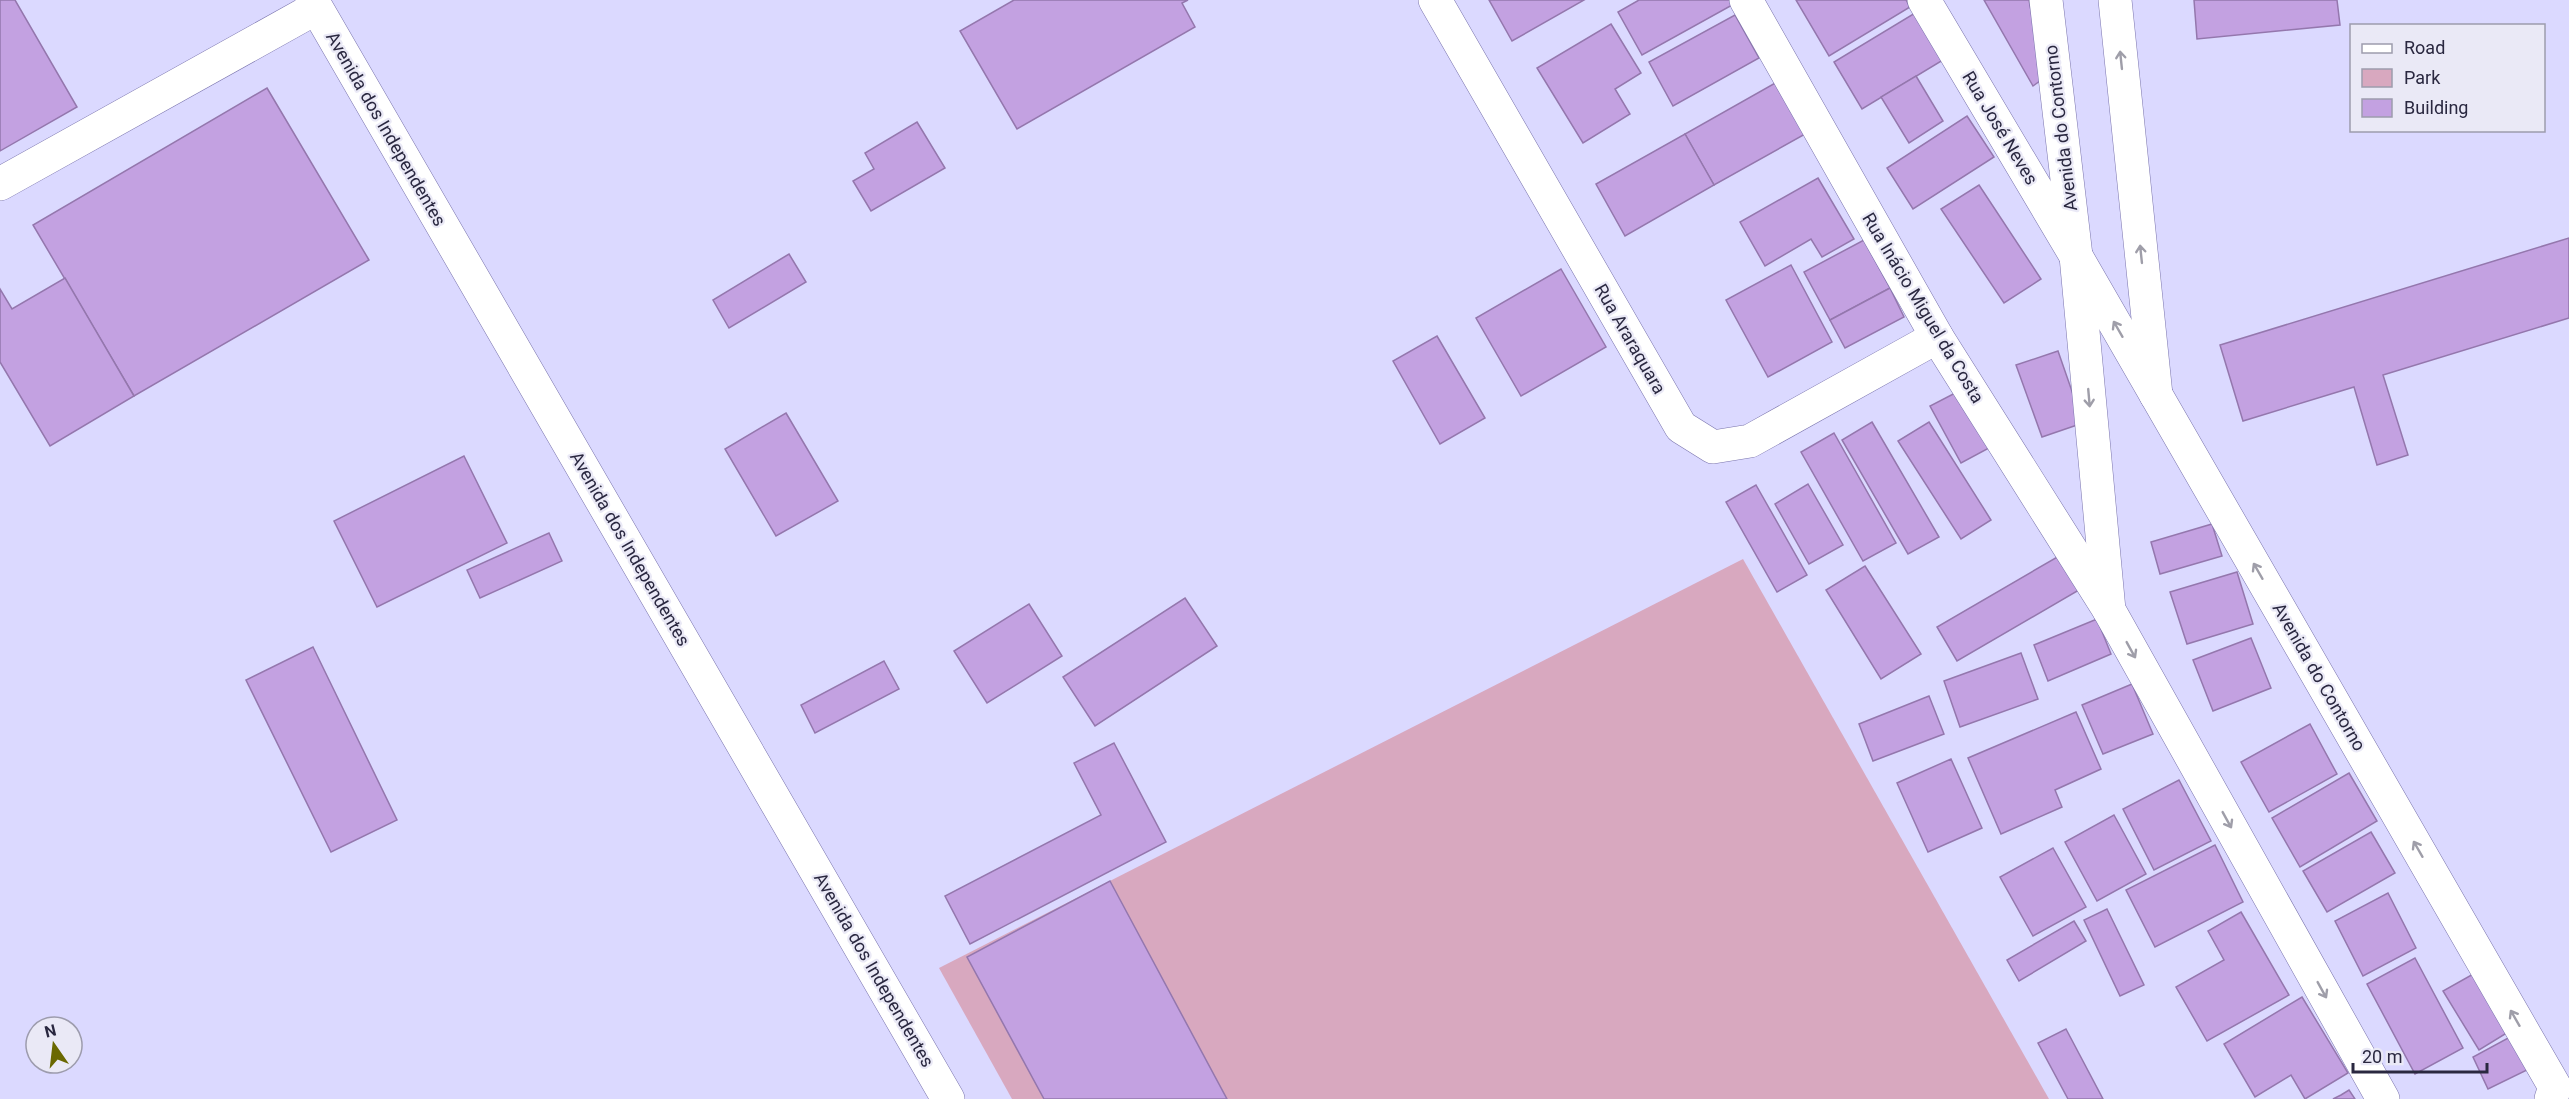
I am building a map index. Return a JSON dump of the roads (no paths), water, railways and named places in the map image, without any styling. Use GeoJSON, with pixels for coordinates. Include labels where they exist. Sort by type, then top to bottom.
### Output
{"type":"FeatureCollection","features":[{"type":"Feature","properties":{"kind":"street","name":"Rua Araraquara"},"geometry":{"type":"LineString","coordinates":[[1435,0],[1681,427],[1713,447],[1750,441],[1938,337]]}},
{"type":"Feature","properties":{"kind":"street","name":"Rua Inácio Miguel da Costa"},"geometry":{"type":"LineString","coordinates":[[1746,0],[1938,337],[2109,610]]}},
{"type":"Feature","properties":{"kind":"street","name":"Rua José Neves"},"geometry":{"type":"LineString","coordinates":[[1924,0],[2076,256]]}},
{"type":"Feature","properties":{"kind":"street","name":"Avenida do Contorno"},"geometry":{"type":"LineString","coordinates":[[2046,0],[2076,256],[2109,610],[2384,1099]]}},
{"type":"Feature","properties":{"kind":"street"},"geometry":{"type":"LineString","coordinates":[[2115,0],[2156,396]]}},
{"type":"Feature","properties":{"kind":"street"},"geometry":{"type":"LineString","coordinates":[[0,184],[314,4]]}},
{"type":"Feature","properties":{"kind":"street","name":"Avenida dos Independentes"},"geometry":{"type":"LineString","coordinates":[[314,4],[948,1099]]}},
{"type":"Feature","properties":{"kind":"street","name":"Avenida do Contorno"},"geometry":{"type":"LineString","coordinates":[[2076,256],[2558,1089]]}}]}
